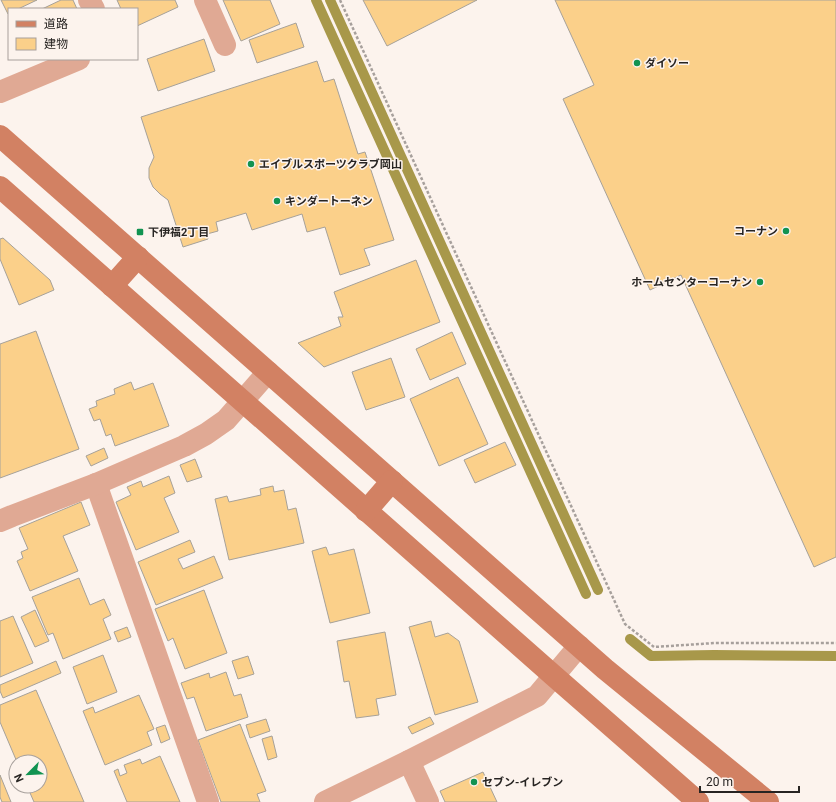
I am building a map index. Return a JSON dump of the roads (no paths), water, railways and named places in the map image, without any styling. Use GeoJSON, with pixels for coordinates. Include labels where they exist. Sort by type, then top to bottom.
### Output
{"type":"FeatureCollection","features":[{"type":"Feature","properties":{"kind":"street"},"geometry":{"type":"LineString","coordinates":[[205,0],[225,45]]}},
{"type":"Feature","properties":{"kind":"street"},"geometry":{"type":"LineString","coordinates":[[0,92],[77,60]]}},
{"type":"Feature","properties":{"kind":"street"},"geometry":{"type":"LineString","coordinates":[[0,136],[605,669],[768,802]]}},
{"type":"Feature","properties":{"kind":"street"},"geometry":{"type":"LineString","coordinates":[[0,187],[698,802]]}},
{"type":"Feature","properties":{"kind":"street"},"geometry":{"type":"LineString","coordinates":[[112,286],[138,257]]}},
{"type":"Feature","properties":{"kind":"street"},"geometry":{"type":"LineString","coordinates":[[0,521],[96,484],[184,446],[206,434],[226,420],[268,372]]}},
{"type":"Feature","properties":{"kind":"street"},"geometry":{"type":"LineString","coordinates":[[366,511],[392,481]]}},
{"type":"Feature","properties":{"kind":"street"},"geometry":{"type":"LineString","coordinates":[[96,484],[208,802]]}},
{"type":"Feature","properties":{"kind":"street"},"geometry":{"type":"LineString","coordinates":[[325,802],[537,696],[579,646]]}},
{"type":"Feature","properties":{"kind":"street"},"geometry":{"type":"LineString","coordinates":[[409,761],[428,802]]}},
{"type":"Feature","properties":{"kind":"waterway"},"geometry":{"type":"LineString","coordinates":[[316,0],[586,594]]}},
{"type":"Feature","properties":{"kind":"waterway"},"geometry":{"type":"LineString","coordinates":[[330,0],[598,590]]}},
{"type":"Feature","properties":{"kind":"waterway"},"geometry":{"type":"LineString","coordinates":[[630,639],[651,656],[836,656]]}},
{"type":"Feature","properties":{"kind":"place","name":"ダイソー"},"geometry":{"type":"Point","coordinates":[637,63]}},
{"type":"Feature","properties":{"kind":"place","name":"エイブルスポーツクラブ岡山"},"geometry":{"type":"Point","coordinates":[251,164]}},
{"type":"Feature","properties":{"kind":"place","name":"キンダートーネン"},"geometry":{"type":"Point","coordinates":[277,201]}},
{"type":"Feature","properties":{"kind":"place","name":"コーナン"},"geometry":{"type":"Point","coordinates":[786,231]}},
{"type":"Feature","properties":{"kind":"place","name":"下伊福2丁目"},"geometry":{"type":"Point","coordinates":[140,232]}},
{"type":"Feature","properties":{"kind":"place","name":"ホームセンターコーナン"},"geometry":{"type":"Point","coordinates":[760,282]}},
{"type":"Feature","properties":{"kind":"place","name":"セブン-イレブン"},"geometry":{"type":"Point","coordinates":[474,782]}}]}
